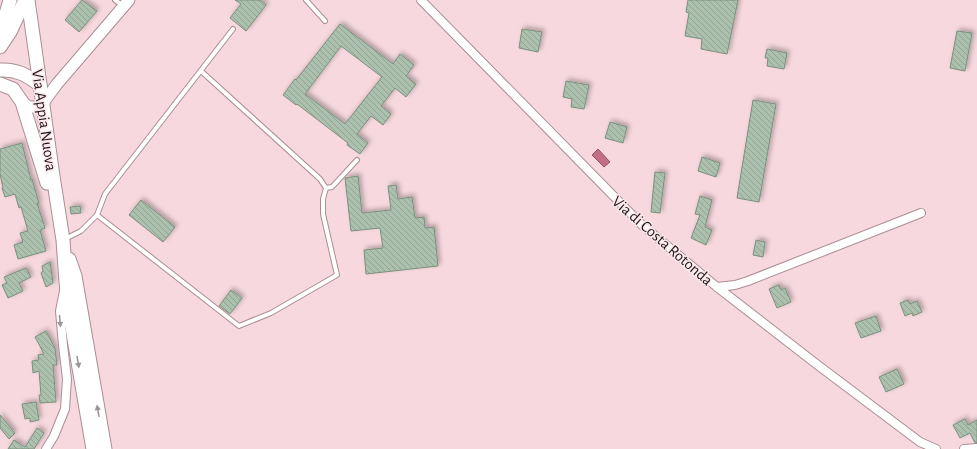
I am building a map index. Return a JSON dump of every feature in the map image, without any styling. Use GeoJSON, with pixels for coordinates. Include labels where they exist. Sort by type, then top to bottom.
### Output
{"type":"FeatureCollection","features":[{"type":"Feature","properties":{"kind":"main road"},"geometry":{"type":"LineString","coordinates":[[0,33],[10,0]]}},
{"type":"Feature","properties":{"kind":"main road"},"geometry":{"type":"LineString","coordinates":[[0,47],[10,32],[24,0]]}},
{"type":"Feature","properties":{"kind":"main road","name":"Via Appia Nuova"},"geometry":{"type":"LineString","coordinates":[[28,0],[63,240],[69,310],[93,449]]}},
{"type":"Feature","properties":{"kind":"main road"},"geometry":{"type":"LineString","coordinates":[[22,102],[29,107],[36,107],[43,103],[122,2]]}},
{"type":"Feature","properties":{"kind":"main road"},"geometry":{"type":"LineString","coordinates":[[0,70],[8,69],[18,72],[45,87],[57,84]]}},
{"type":"Feature","properties":{"kind":"main road"},"geometry":{"type":"LineString","coordinates":[[0,84],[13,89],[22,102],[46,180],[60,218]]}},
{"type":"Feature","properties":{"kind":"main road","name":"Via Appia Nuova"},"geometry":{"type":"LineString","coordinates":[[63,240],[75,276],[105,449]]}},
{"type":"Feature","properties":{"kind":"street","name":"Via di Costa Rotonda"},"geometry":{"type":"LineString","coordinates":[[421,0],[642,226],[717,287],[819,366],[914,438],[934,449]]}},
{"type":"Feature","properties":{"kind":"street"},"geometry":{"type":"LineString","coordinates":[[717,287],[731,286],[748,281],[921,213]]}},
{"type":"Feature","properties":{"kind":"street"},"geometry":{"type":"LineString","coordinates":[[46,449],[54,436],[65,409],[67,379],[62,345],[60,312],[66,282]]}},
{"type":"Feature","properties":{"kind":"street"},"geometry":{"type":"LineString","coordinates":[[964,449],[977,448]]}},
{"type":"Feature","properties":{"kind":"lane"},"geometry":{"type":"LineString","coordinates":[[306,0],[325,21]]}},
{"type":"Feature","properties":{"kind":"lane"},"geometry":{"type":"LineString","coordinates":[[63,240],[81,231],[97,214],[105,194],[234,29]]}},
{"type":"Feature","properties":{"kind":"lane"},"geometry":{"type":"LineString","coordinates":[[97,214],[238,326],[271,313],[337,275],[322,214],[323,199],[326,188],[320,179],[200,71]]}},
{"type":"Feature","properties":{"kind":"lane"},"geometry":{"type":"LineString","coordinates":[[326,188],[332,187],[357,160]]}},
{"type":"Feature","properties":{"kind":"shaded area"},"geometry":{"type":"Polygon","coordinates":[[[598,149],[610,162],[604,167],[592,155],[598,149]]]}},
{"type":"Feature","properties":{"kind":"building"},"geometry":{"type":"Polygon","coordinates":[[[82,0],[97,11],[79,32],[65,20],[82,0]]]}},
{"type":"Feature","properties":{"kind":"building"},"geometry":{"type":"Polygon","coordinates":[[[235,0],[260,0],[266,5],[246,31],[230,18],[241,4],[235,0]]]}},
{"type":"Feature","properties":{"kind":"building"},"geometry":{"type":"Polygon","coordinates":[[[688,0],[738,0],[727,54],[701,49],[702,39],[685,36],[689,13],[686,12],[688,0]]]}},
{"type":"Feature","properties":{"kind":"building"},"geometry":{"type":"Polygon","coordinates":[[[340,24],[393,64],[400,54],[414,65],[406,76],[416,84],[406,97],[395,88],[381,106],[391,114],[383,125],[371,116],[357,134],[368,143],[360,154],[347,145],[348,143],[283,95],[295,79],[296,80],[340,24]],[[341,46],[305,94],[345,124],[382,77],[341,46]]]}},
{"type":"Feature","properties":{"kind":"building"},"geometry":{"type":"Polygon","coordinates":[[[522,29],[542,32],[538,52],[519,48],[522,29]]]}},
{"type":"Feature","properties":{"kind":"building"},"geometry":{"type":"Polygon","coordinates":[[[957,31],[972,33],[965,71],[950,68],[957,31]]]}},
{"type":"Feature","properties":{"kind":"building"},"geometry":{"type":"Polygon","coordinates":[[[767,49],[787,53],[784,69],[767,66],[768,58],[765,58],[767,49]]]}},
{"type":"Feature","properties":{"kind":"building"},"geometry":{"type":"Polygon","coordinates":[[[566,81],[589,85],[584,109],[571,107],[572,99],[563,97],[566,81]]]}},
{"type":"Feature","properties":{"kind":"building"},"geometry":{"type":"Polygon","coordinates":[[[753,100],[776,104],[759,202],[737,198],[753,100]]]}},
{"type":"Feature","properties":{"kind":"building"},"geometry":{"type":"Polygon","coordinates":[[[610,122],[627,127],[623,143],[605,138],[610,122]]]}},
{"type":"Feature","properties":{"kind":"building"},"geometry":{"type":"Polygon","coordinates":[[[22,143],[45,228],[40,230],[46,251],[18,259],[14,245],[23,242],[20,233],[28,231],[21,207],[19,208],[15,194],[5,197],[0,174],[0,149],[22,143]]]}},
{"type":"Feature","properties":{"kind":"building"},"geometry":{"type":"Polygon","coordinates":[[[702,157],[720,163],[716,177],[698,171],[702,157]]]}},
{"type":"Feature","properties":{"kind":"building"},"geometry":{"type":"Polygon","coordinates":[[[655,172],[665,173],[660,213],[651,212],[655,172]]]}},
{"type":"Feature","properties":{"kind":"building"},"geometry":{"type":"Polygon","coordinates":[[[358,176],[362,213],[391,210],[388,186],[396,185],[398,199],[412,197],[415,218],[424,217],[425,228],[434,227],[438,266],[366,274],[364,250],[383,248],[380,228],[351,231],[345,178],[358,176]]]}},
{"type":"Feature","properties":{"kind":"building"},"geometry":{"type":"Polygon","coordinates":[[[700,196],[712,200],[705,227],[712,230],[706,245],[691,238],[700,215],[695,214],[700,196]]]}},
{"type":"Feature","properties":{"kind":"building"},"geometry":{"type":"Polygon","coordinates":[[[141,200],[175,227],[163,242],[129,215],[141,200]]]}},
{"type":"Feature","properties":{"kind":"building"},"geometry":{"type":"Polygon","coordinates":[[[80,206],[81,213],[71,214],[70,207],[80,206]]]}},
{"type":"Feature","properties":{"kind":"building"},"geometry":{"type":"Polygon","coordinates":[[[756,240],[765,242],[763,257],[753,255],[756,240]]]}},
{"type":"Feature","properties":{"kind":"building"},"geometry":{"type":"Polygon","coordinates":[[[50,262],[53,283],[46,287],[41,273],[43,271],[42,266],[50,262]]]}},
{"type":"Feature","properties":{"kind":"building"},"geometry":{"type":"Polygon","coordinates":[[[26,268],[31,277],[19,283],[23,291],[8,298],[2,285],[7,283],[4,277],[26,268]]]}},
{"type":"Feature","properties":{"kind":"building"},"geometry":{"type":"Polygon","coordinates":[[[779,285],[781,290],[785,288],[791,302],[777,308],[769,289],[779,285]]]}},
{"type":"Feature","properties":{"kind":"building"},"geometry":{"type":"Polygon","coordinates":[[[231,290],[242,298],[230,314],[219,306],[231,290]]]}},
{"type":"Feature","properties":{"kind":"building"},"geometry":{"type":"Polygon","coordinates":[[[908,300],[910,304],[917,301],[922,312],[913,316],[912,313],[905,316],[900,303],[908,300]]]}},
{"type":"Feature","properties":{"kind":"building"},"geometry":{"type":"Polygon","coordinates":[[[876,316],[881,331],[861,338],[855,323],[876,316]]]}},
{"type":"Feature","properties":{"kind":"building"},"geometry":{"type":"Polygon","coordinates":[[[46,331],[55,348],[57,365],[53,365],[56,402],[40,403],[39,395],[41,395],[39,371],[33,373],[32,361],[39,360],[38,355],[44,354],[35,337],[46,331]]]}},
{"type":"Feature","properties":{"kind":"building"},"geometry":{"type":"Polygon","coordinates":[[[897,369],[904,384],[886,392],[879,377],[897,369]]]}},
{"type":"Feature","properties":{"kind":"building"},"geometry":{"type":"Polygon","coordinates":[[[36,402],[39,420],[30,422],[30,418],[25,419],[22,404],[36,402]]]}},
{"type":"Feature","properties":{"kind":"building"},"geometry":{"type":"Polygon","coordinates":[[[0,415],[15,433],[9,439],[0,428],[0,415]]]}},
{"type":"Feature","properties":{"kind":"building"},"geometry":{"type":"Polygon","coordinates":[[[965,419],[968,425],[977,420],[977,443],[975,443],[970,433],[960,438],[953,425],[965,419]]]}},
{"type":"Feature","properties":{"kind":"building"},"geometry":{"type":"Polygon","coordinates":[[[37,428],[44,433],[34,449],[8,449],[14,440],[25,447],[37,428]]]}}]}
